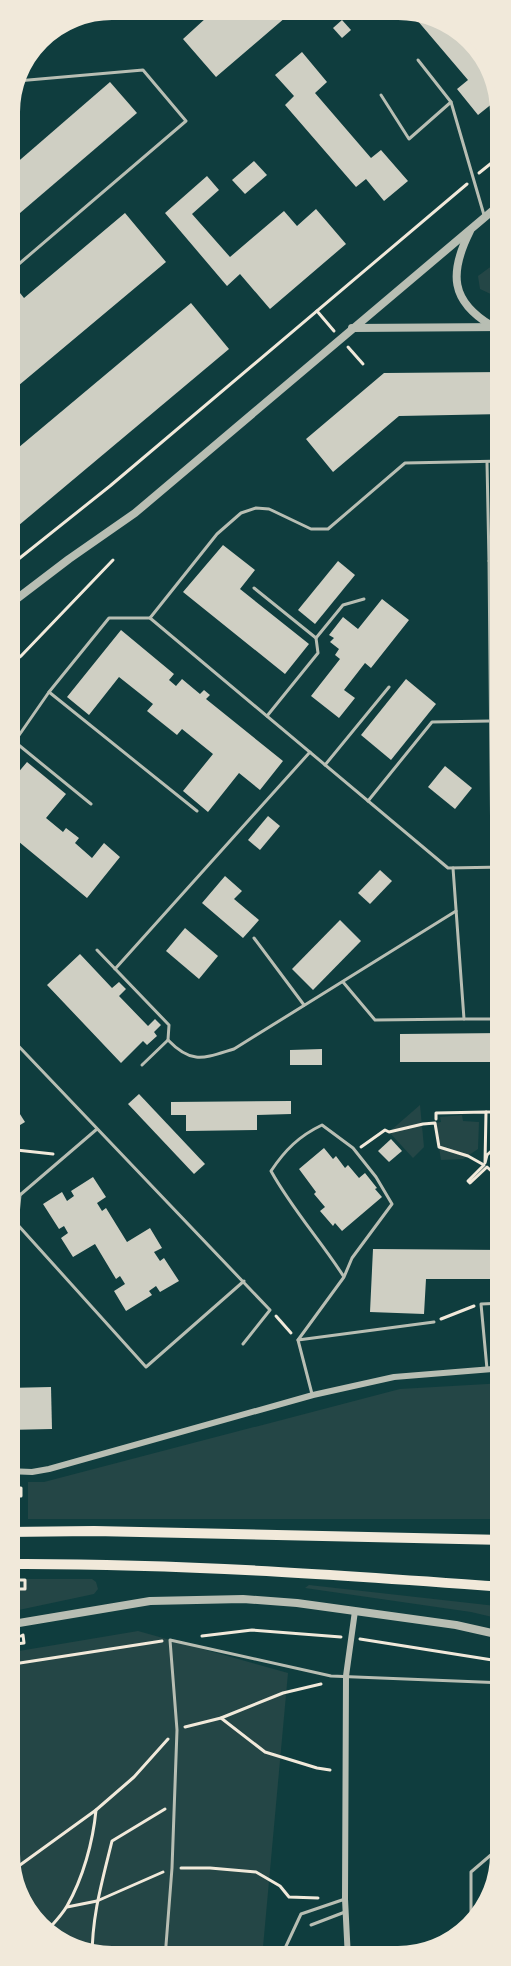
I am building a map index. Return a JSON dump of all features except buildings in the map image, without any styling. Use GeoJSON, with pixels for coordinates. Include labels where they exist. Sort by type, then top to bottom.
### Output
{"type":"FeatureCollection","features":[{"type":"Feature","properties":{"kind":"main road"},"geometry":{"type":"LineString","coordinates":[[17,1532],[94,1531],[494,1540]]}},
{"type":"Feature","properties":{"kind":"main road"},"geometry":{"type":"LineString","coordinates":[[17,1564],[90,1563],[304,1573],[494,1586]]}},
{"type":"Feature","properties":{"kind":"street"},"geometry":{"type":"LineString","coordinates":[[17,599],[135,513],[494,209]]}},
{"type":"Feature","properties":{"kind":"street"},"geometry":{"type":"LineString","coordinates":[[471,228],[462,247],[456,282],[459,294],[466,306],[477,317],[494,327]]}},
{"type":"Feature","properties":{"kind":"street"},"geometry":{"type":"LineString","coordinates":[[352,328],[494,327]]}},
{"type":"Feature","properties":{"kind":"street"},"geometry":{"type":"LineString","coordinates":[[17,1471],[49,1469],[313,1395],[394,1377],[494,1369]]}},
{"type":"Feature","properties":{"kind":"street"},"geometry":{"type":"LineString","coordinates":[[17,1623],[150,1601],[243,1599],[297,1603],[456,1625],[494,1634]]}},
{"type":"Feature","properties":{"kind":"street"},"geometry":{"type":"LineString","coordinates":[[347,1950],[345,1912],[346,1677],[355,1611]]}},
{"type":"Feature","properties":{"kind":"lane"},"geometry":{"type":"LineString","coordinates":[[417,60],[451,102],[485,217]]}},
{"type":"Feature","properties":{"kind":"lane"},"geometry":{"type":"LineString","coordinates":[[17,266],[186,121],[143,70],[22,81]]}},
{"type":"Feature","properties":{"kind":"lane"},"geometry":{"type":"LineString","coordinates":[[381,95],[409,139],[451,102]]}},
{"type":"Feature","properties":{"kind":"lane"},"geometry":{"type":"LineString","coordinates":[[17,739],[49,692],[109,618],[150,618],[448,868],[492,867],[488,462]]}},
{"type":"Feature","properties":{"kind":"lane"},"geometry":{"type":"LineString","coordinates":[[150,618],[218,534],[241,513],[256,508],[269,509],[311,529],[328,529],[405,463],[494,462]]}},
{"type":"Feature","properties":{"kind":"lane"},"geometry":{"type":"LineString","coordinates":[[489,561],[494,561]]}},
{"type":"Feature","properties":{"kind":"lane"},"geometry":{"type":"LineString","coordinates":[[254,588],[316,638],[318,653],[267,716]]}},
{"type":"Feature","properties":{"kind":"lane"},"geometry":{"type":"LineString","coordinates":[[316,638],[343,605],[364,599]]}},
{"type":"Feature","properties":{"kind":"lane"},"geometry":{"type":"LineString","coordinates":[[325,765],[389,687]]}},
{"type":"Feature","properties":{"kind":"lane"},"geometry":{"type":"LineString","coordinates":[[49,692],[197,811]]}},
{"type":"Feature","properties":{"kind":"lane"},"geometry":{"type":"LineString","coordinates":[[368,801],[432,722],[490,721]]}},
{"type":"Feature","properties":{"kind":"lane"},"geometry":{"type":"LineString","coordinates":[[17,744],[91,804]]}},
{"type":"Feature","properties":{"kind":"lane"},"geometry":{"type":"LineString","coordinates":[[115,969],[310,753]]}},
{"type":"Feature","properties":{"kind":"lane"},"geometry":{"type":"LineString","coordinates":[[453,868],[464,1019]]}},
{"type":"Feature","properties":{"kind":"lane"},"geometry":{"type":"LineString","coordinates":[[168,1040],[188,1057],[207,1057],[234,1049],[456,911]]}},
{"type":"Feature","properties":{"kind":"lane"},"geometry":{"type":"LineString","coordinates":[[254,938],[304,1005]]}},
{"type":"Feature","properties":{"kind":"lane"},"geometry":{"type":"LineString","coordinates":[[97,950],[169,1025],[168,1040],[142,1065]]}},
{"type":"Feature","properties":{"kind":"lane"},"geometry":{"type":"LineString","coordinates":[[343,981],[375,1020],[494,1019]]}},
{"type":"Feature","properties":{"kind":"lane"},"geometry":{"type":"LineString","coordinates":[[18,1046],[270,1310],[243,1344]]}},
{"type":"Feature","properties":{"kind":"lane"},"geometry":{"type":"LineString","coordinates":[[298,1340],[344,1277],[352,1258],[392,1204],[376,1177],[355,1151],[322,1125],[306,1132],[292,1143],[271,1172],[285,1196],[329,1253],[344,1277]]}},
{"type":"Feature","properties":{"kind":"lane"},"geometry":{"type":"LineString","coordinates":[[20,1195],[98,1129]]}},
{"type":"Feature","properties":{"kind":"lane"},"geometry":{"type":"LineString","coordinates":[[17,1189],[20,1195],[17,1224],[146,1367],[244,1281]]}},
{"type":"Feature","properties":{"kind":"lane"},"geometry":{"type":"LineString","coordinates":[[487,1369],[481,1304],[494,1304]]}},
{"type":"Feature","properties":{"kind":"lane"},"geometry":{"type":"LineString","coordinates":[[298,1340],[434,1322]]}},
{"type":"Feature","properties":{"kind":"lane"},"geometry":{"type":"LineString","coordinates":[[298,1340],[313,1395]]}},
{"type":"Feature","properties":{"kind":"lane"},"geometry":{"type":"LineString","coordinates":[[166,1950],[172,1868],[177,1730],[170,1640],[331,1676],[494,1683]]}},
{"type":"Feature","properties":{"kind":"lane"},"geometry":{"type":"LineString","coordinates":[[471,1917],[471,1872],[494,1852]]}},
{"type":"Feature","properties":{"kind":"lane"},"geometry":{"type":"LineString","coordinates":[[284,1950],[301,1914],[345,1899]]}},
{"type":"Feature","properties":{"kind":"lane"},"geometry":{"type":"LineString","coordinates":[[311,1925],[345,1912]]}},
{"type":"Feature","properties":{"kind":"path"},"geometry":{"type":"LineString","coordinates":[[17,560],[110,486],[494,161]]}},
{"type":"Feature","properties":{"kind":"path"},"geometry":{"type":"LineString","coordinates":[[17,659],[113,560]]}},
{"type":"Feature","properties":{"kind":"path"},"geometry":{"type":"LineString","coordinates":[[486,1112],[485,1163],[487,1155],[494,1149]]}},
{"type":"Feature","properties":{"kind":"path"},"geometry":{"type":"LineString","coordinates":[[436,1119],[436,1113],[494,1112]]}},
{"type":"Feature","properties":{"kind":"path"},"geometry":{"type":"LineString","coordinates":[[355,1151],[385,1130],[389,1132],[435,1123],[439,1147],[468,1156],[484,1165],[468,1181],[470,1183],[487,1167],[494,1173]]}},
{"type":"Feature","properties":{"kind":"path"},"geometry":{"type":"LineString","coordinates":[[17,1150],[67,1155]]}},
{"type":"Feature","properties":{"kind":"path"},"geometry":{"type":"LineString","coordinates":[[434,1322],[481,1304]]}},
{"type":"Feature","properties":{"kind":"path"},"geometry":{"type":"LineString","coordinates":[[270,1310],[298,1340]]}},
{"type":"Feature","properties":{"kind":"path"},"geometry":{"type":"LineString","coordinates":[[17,1488],[21,1488],[21,1496],[17,1496]]}},
{"type":"Feature","properties":{"kind":"path"},"geometry":{"type":"LineString","coordinates":[[17,1580],[25,1580],[25,1589],[17,1589]]}},
{"type":"Feature","properties":{"kind":"path"},"geometry":{"type":"LineString","coordinates":[[194,1637],[252,1630],[350,1637],[494,1660]]}},
{"type":"Feature","properties":{"kind":"path"},"geometry":{"type":"LineString","coordinates":[[17,1636],[23,1635],[24,1643],[17,1644]]}},
{"type":"Feature","properties":{"kind":"path"},"geometry":{"type":"LineString","coordinates":[[17,1663],[170,1640]]}},
{"type":"Feature","properties":{"kind":"path"},"geometry":{"type":"LineString","coordinates":[[17,1867],[96,1810],[134,1777],[177,1730],[220,1718],[283,1693],[346,1677]]}},
{"type":"Feature","properties":{"kind":"path"},"geometry":{"type":"LineString","coordinates":[[220,1718],[266,1752],[316,1768],[330,1770]]}},
{"type":"Feature","properties":{"kind":"path"},"geometry":{"type":"LineString","coordinates":[[92,1948],[92,1930],[97,1901],[112,1841],[174,1804]]}},
{"type":"Feature","properties":{"kind":"path"},"geometry":{"type":"LineString","coordinates":[[50,1927],[67,1907],[82,1871],[95,1826],[96,1810]]}},
{"type":"Feature","properties":{"kind":"path"},"geometry":{"type":"LineString","coordinates":[[67,1907],[97,1901],[172,1868],[210,1868],[256,1872],[280,1886],[289,1897],[322,1898]]}},
{"type":"Feature","properties":{"kind":"shaded area"},"geometry":{"type":"Polygon","coordinates":[[[494,264],[494,296],[480,289],[478,276],[494,264]]]}},
{"type":"Feature","properties":{"kind":"shaded area"},"geometry":{"type":"Polygon","coordinates":[[[420,1105],[424,1147],[413,1158],[389,1132],[420,1105]]]}},
{"type":"Feature","properties":{"kind":"shaded area"},"geometry":{"type":"Polygon","coordinates":[[[462,1115],[463,1121],[479,1122],[478,1149],[463,1159],[441,1160],[435,1123],[441,1122],[440,1117],[462,1115]]]}},
{"type":"Feature","properties":{"kind":"shaded area"},"geometry":{"type":"Polygon","coordinates":[[[494,1384],[494,1519],[28,1519],[28,1482],[44,1482],[400,1389],[494,1384]]]}},
{"type":"Feature","properties":{"kind":"shaded area"},"geometry":{"type":"Polygon","coordinates":[[[17,1579],[92,1579],[96,1582],[98,1589],[94,1594],[17,1610],[17,1579]]]}},
{"type":"Feature","properties":{"kind":"shaded area"},"geometry":{"type":"Polygon","coordinates":[[[309,1585],[494,1606],[494,1617],[471,1612],[305,1588],[309,1585]]]}},
{"type":"Feature","properties":{"kind":"shaded area"},"geometry":{"type":"Polygon","coordinates":[[[138,1631],[288,1673],[263,1950],[93,1948],[64,1937],[40,1917],[26,1896],[17,1866],[17,1651],[138,1631]]]}}]}
